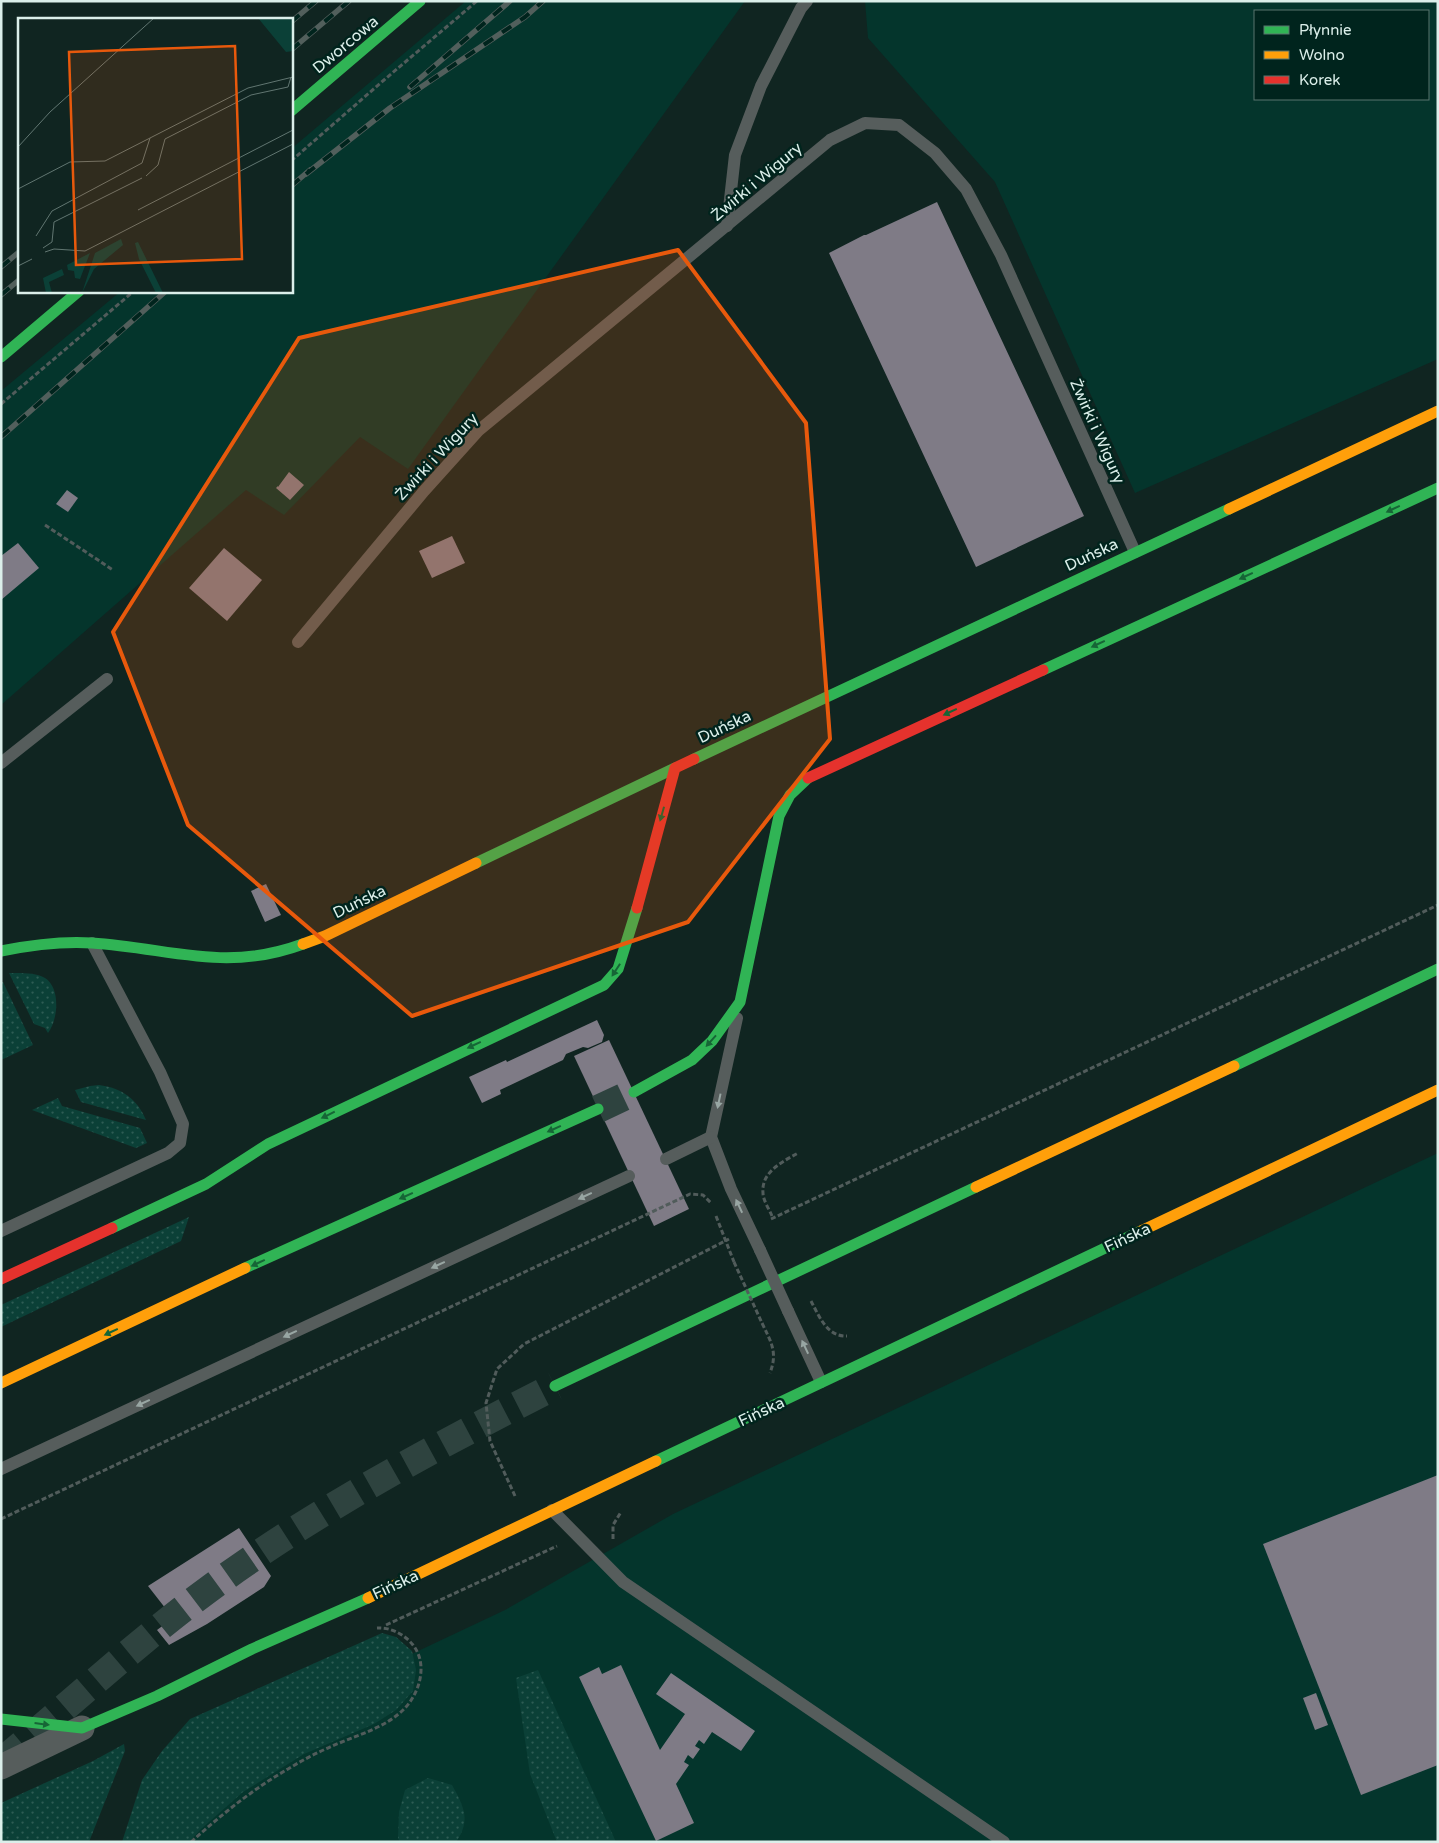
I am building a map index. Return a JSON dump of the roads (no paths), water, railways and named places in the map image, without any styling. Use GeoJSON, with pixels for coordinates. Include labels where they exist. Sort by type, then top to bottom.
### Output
{"type":"FeatureCollection","features":[{"type":"Feature","properties":{"kind":"main road","name":"Dworcowa"},"geometry":{"type":"LineString","coordinates":[[292,110],[420,1]]}},
{"type":"Feature","properties":{"kind":"main road"},"geometry":{"type":"LineString","coordinates":[[1,357],[78,292]]}},
{"type":"Feature","properties":{"kind":"main road","name":"Duńska"},"geometry":{"type":"LineString","coordinates":[[1,951],[40,944],[92,943],[221,960],[280,953],[325,936],[675,768],[1438,411]]}},
{"type":"Feature","properties":{"kind":"main road"},"geometry":{"type":"LineString","coordinates":[[634,1092],[692,1060],[712,1042],[740,1002],[779,816],[790,795],[808,778],[1438,488]]}},
{"type":"Feature","properties":{"kind":"main road"},"geometry":{"type":"LineString","coordinates":[[1,1279],[206,1184],[229,1171],[268,1144],[604,985],[618,969],[627,944],[675,768]]}},
{"type":"Feature","properties":{"kind":"main road"},"geometry":{"type":"LineString","coordinates":[[555,1386],[1438,969]]}},
{"type":"Feature","properties":{"kind":"main road","name":"Fińska"},"geometry":{"type":"LineString","coordinates":[[1,1719],[82,1728],[157,1696],[252,1649],[552,1510],[1438,1090]]}},
{"type":"Feature","properties":{"kind":"main road"},"geometry":{"type":"LineString","coordinates":[[1,1383],[263,1260],[598,1109]]}},
{"type":"Feature","properties":{"kind":"street","name":"Fińska"},"geometry":{"type":"LineString","coordinates":[[1,1767],[82,1728]]}},
{"type":"Feature","properties":{"kind":"lane"},"geometry":{"type":"LineString","coordinates":[[727,226],[735,155],[761,86],[801,8],[807,1]]}},
{"type":"Feature","properties":{"kind":"lane","name":"Żwirki i Wigury"},"geometry":{"type":"LineString","coordinates":[[298,642],[424,491],[478,431],[830,140],[865,123],[899,125],[935,153],[966,189],[1001,255],[1135,552]]}},
{"type":"Feature","properties":{"kind":"lane"},"geometry":{"type":"LineString","coordinates":[[1,763],[107,679]]}},
{"type":"Feature","properties":{"kind":"lane"},"geometry":{"type":"LineString","coordinates":[[1,1231],[168,1153],[180,1142],[183,1124],[176,1106],[92,943]]}},
{"type":"Feature","properties":{"kind":"lane"},"geometry":{"type":"LineString","coordinates":[[740,1002],[712,1137],[731,1189],[821,1382]]}},
{"type":"Feature","properties":{"kind":"lane"},"geometry":{"type":"LineString","coordinates":[[666,1159],[712,1137]]}},
{"type":"Feature","properties":{"kind":"lane"},"geometry":{"type":"LineString","coordinates":[[1,1469],[629,1176]]}},
{"type":"Feature","properties":{"kind":"lane"},"geometry":{"type":"LineString","coordinates":[[552,1510],[623,1582],[1004,1842]]}},
{"type":"Feature","properties":{"kind":"tunnel"},"geometry":{"type":"LineString","coordinates":[[598,1109],[634,1092]]}},
{"type":"Feature","properties":{"kind":"tunnel"},"geometry":{"type":"LineString","coordinates":[[1,1762],[150,1635],[244,1564],[319,1515],[396,1470],[555,1386]]}},
{"type":"Feature","properties":{"kind":"railway"},"geometry":{"type":"LineString","coordinates":[[292,21],[316,1]]}},
{"type":"Feature","properties":{"kind":"railway"},"geometry":{"type":"LineString","coordinates":[[292,49],[349,1]]}},
{"type":"Feature","properties":{"kind":"railway"},"geometry":{"type":"LineString","coordinates":[[410,87],[510,1]]}},
{"type":"Feature","properties":{"kind":"railway"},"geometry":{"type":"LineString","coordinates":[[306,174],[390,108],[525,17],[543,1]]}},
{"type":"Feature","properties":{"kind":"railway"},"geometry":{"type":"LineString","coordinates":[[292,185],[310,170]]}},
{"type":"Feature","properties":{"kind":"railway"},"geometry":{"type":"LineString","coordinates":[[1,267],[18,253]]}},
{"type":"Feature","properties":{"kind":"railway"},"geometry":{"type":"LineString","coordinates":[[1,295],[18,281]]}},
{"type":"Feature","properties":{"kind":"railway"},"geometry":{"type":"LineString","coordinates":[[1,437],[165,292]]}}]}
